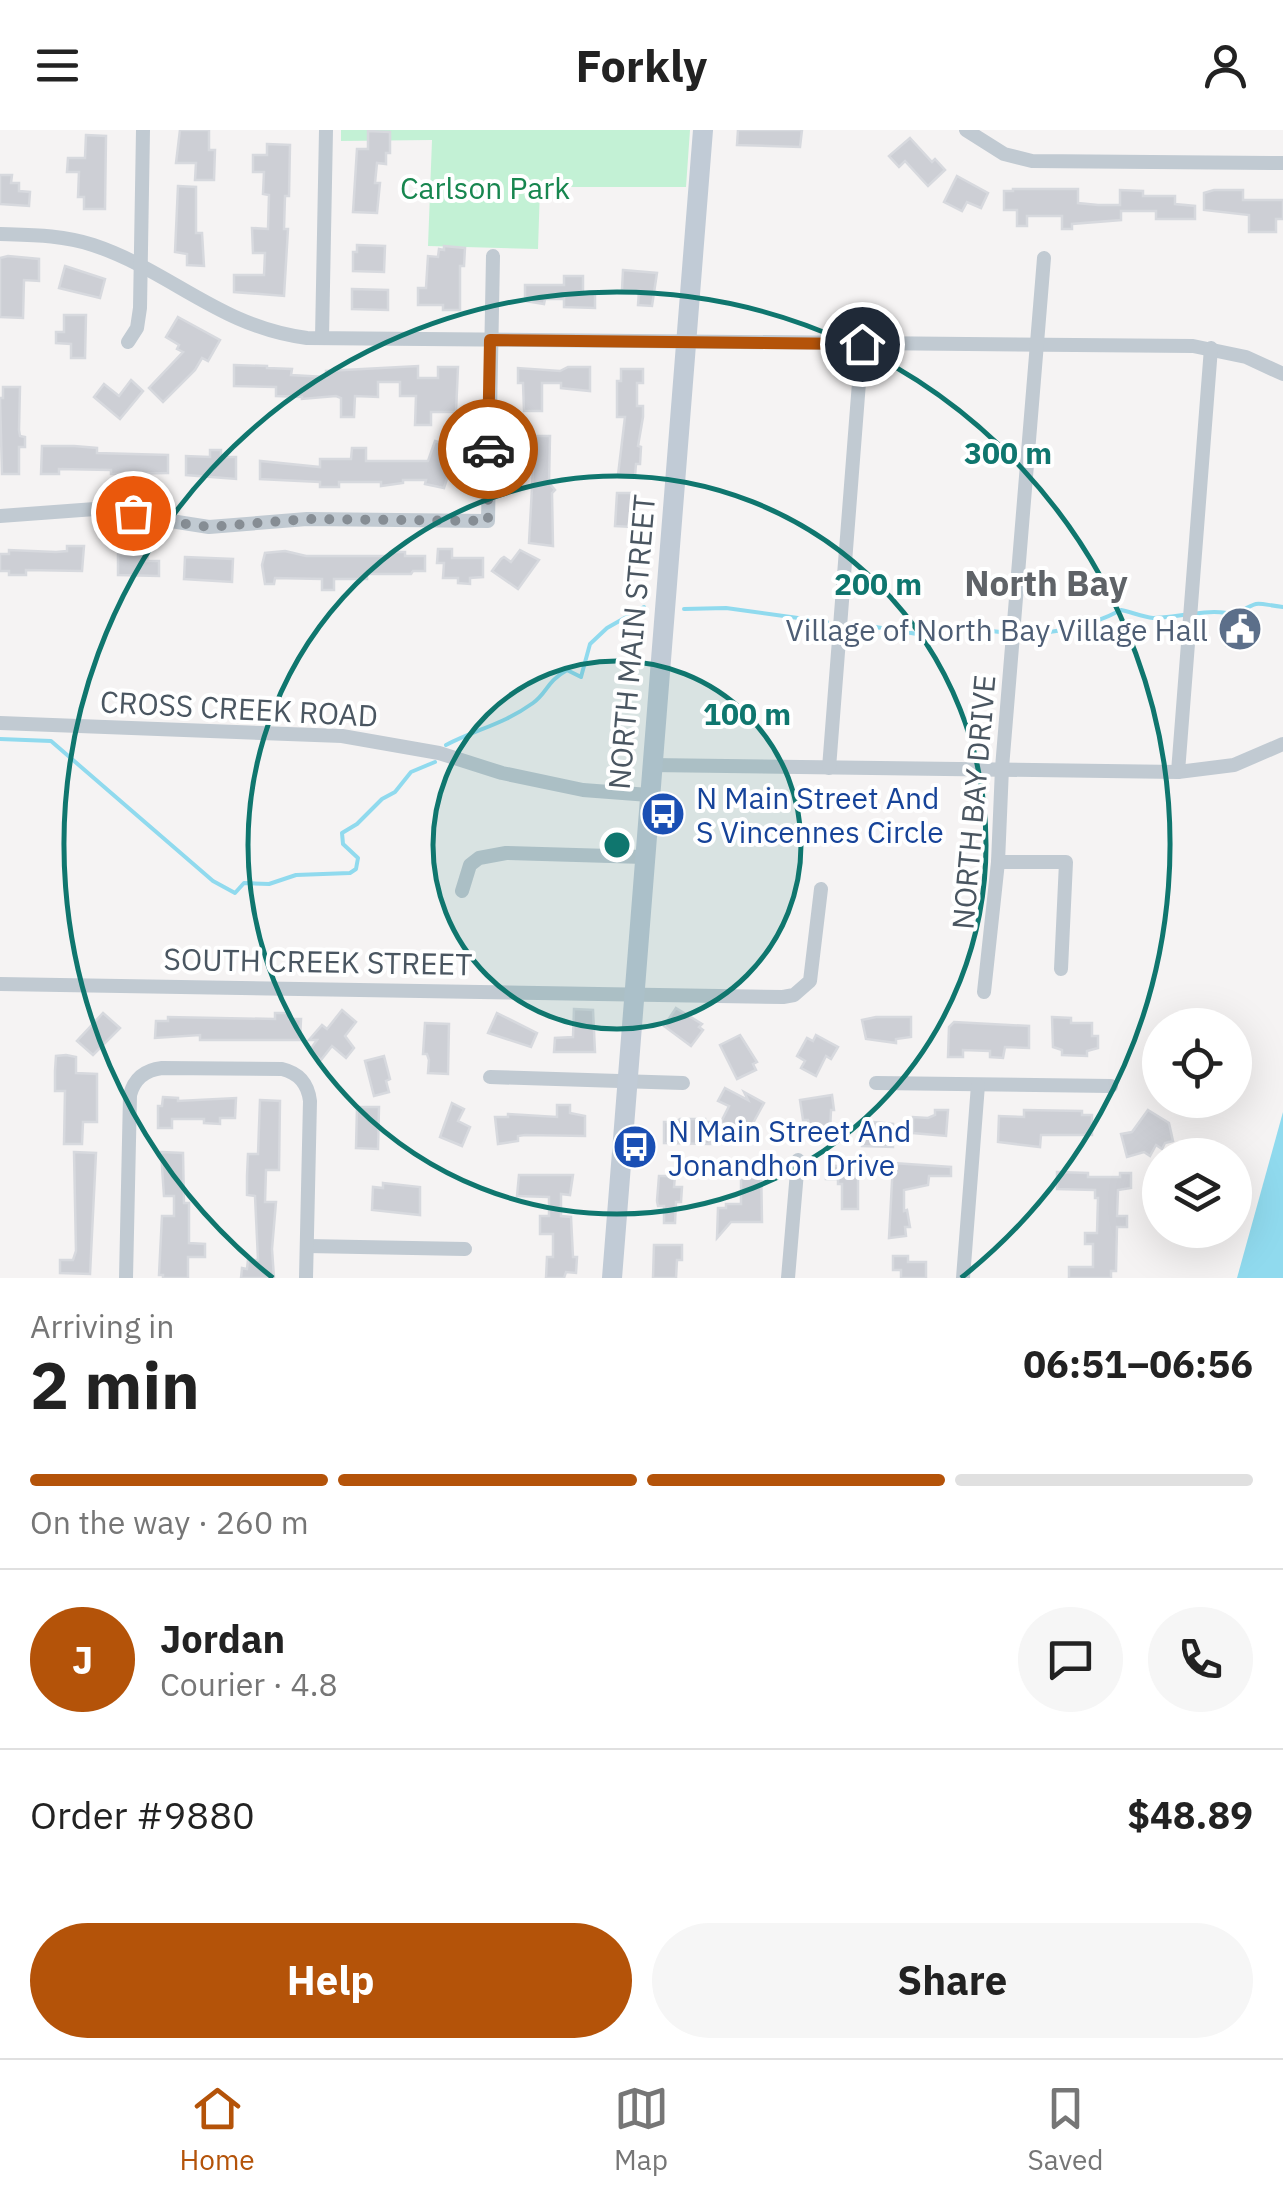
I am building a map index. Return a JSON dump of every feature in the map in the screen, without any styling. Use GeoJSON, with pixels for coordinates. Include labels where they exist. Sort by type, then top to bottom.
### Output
{"type":"FeatureCollection","features":[{"type":"Feature","properties":{"kind":"main road","name":"NORTH MAIN STREET"},"geometry":{"type":"LineString","coordinates":[[612,1278],[704,130]]}},
{"type":"Feature","properties":{"kind":"street"},"geometry":{"type":"LineString","coordinates":[[128,342],[137,328],[144,130]]}},
{"type":"Feature","properties":{"kind":"street"},"geometry":{"type":"LineString","coordinates":[[322,338],[326,130]]}},
{"type":"Feature","properties":{"kind":"street"},"geometry":{"type":"LineString","coordinates":[[966,130],[1004,154],[1032,161],[1283,163]]}},
{"type":"Feature","properties":{"kind":"street"},"geometry":{"type":"LineString","coordinates":[[0,234],[78,241],[140,268],[251,326],[288,335],[1212,348],[1246,357],[1283,374]]}},
{"type":"Feature","properties":{"kind":"street"},"geometry":{"type":"LineString","coordinates":[[0,516],[94,509],[210,527],[307,519],[488,521],[493,256]]}},
{"type":"Feature","properties":{"kind":"street","name":"NORTH BAY DRIVE"},"geometry":{"type":"LineString","coordinates":[[984,992],[998,862],[1002,768],[1044,258]]}},
{"type":"Feature","properties":{"kind":"street"},"geometry":{"type":"LineString","coordinates":[[829,768],[862,344]]}},
{"type":"Feature","properties":{"kind":"street"},"geometry":{"type":"LineString","coordinates":[[1178,772],[1212,348]]}},
{"type":"Feature","properties":{"kind":"street","name":"CROSS CREEK ROAD"},"geometry":{"type":"LineString","coordinates":[[0,723],[342,736],[438,753],[502,773],[582,790],[648,795]]}},
{"type":"Feature","properties":{"kind":"street"},"geometry":{"type":"LineString","coordinates":[[651,765],[1178,772],[1234,765],[1283,744]]}},
{"type":"Feature","properties":{"kind":"street"},"geometry":{"type":"LineString","coordinates":[[462,891],[470,865],[493,854],[644,857]]}},
{"type":"Feature","properties":{"kind":"street"},"geometry":{"type":"LineString","coordinates":[[998,862],[1066,862],[1061,969]]}},
{"type":"Feature","properties":{"kind":"street","name":"SOUTH CREEK STREET"},"geometry":{"type":"LineString","coordinates":[[0,984],[783,997],[804,988],[811,971],[821,890]]}},
{"type":"Feature","properties":{"kind":"street"},"geometry":{"type":"LineString","coordinates":[[126,1278],[130,1095],[138,1078],[162,1068],[282,1070],[300,1077],[306,1085],[310,1101],[306,1278]]}},
{"type":"Feature","properties":{"kind":"street"},"geometry":{"type":"LineString","coordinates":[[490,1078],[683,1082]]}},
{"type":"Feature","properties":{"kind":"street"},"geometry":{"type":"LineString","coordinates":[[876,1083],[1111,1086]]}},
{"type":"Feature","properties":{"kind":"street"},"geometry":{"type":"LineString","coordinates":[[963,1278],[978,1085]]}},
{"type":"Feature","properties":{"kind":"street"},"geometry":{"type":"LineString","coordinates":[[788,1278],[798,1160]]}},
{"type":"Feature","properties":{"kind":"street"},"geometry":{"type":"LineString","coordinates":[[307,1246],[465,1248]]}},
{"type":"Feature","properties":{"kind":"green space","name":"Carlson Park"},"geometry":{"type":"Polygon","coordinates":[[[341,130],[690,130],[686,187],[540,187],[538,249],[428,246],[432,140],[341,141],[341,130]]]}},
{"type":"Feature","properties":{"kind":"water"},"geometry":{"type":"Polygon","coordinates":[[[1283,1112],[1283,1278],[1237,1278],[1245,1248],[1252,1248],[1252,1224],[1283,1112]]]}},
{"type":"Feature","properties":{"kind":"building"},"geometry":{"type":"Polygon","coordinates":[[[180,130],[209,130],[209,150],[215,150],[214,180],[195,180],[196,163],[176,163],[180,130]]]}},
{"type":"Feature","properties":{"kind":"building"},"geometry":{"type":"Polygon","coordinates":[[[738,130],[802,130],[800,147],[737,145],[738,130]]]}},
{"type":"Feature","properties":{"kind":"building"},"geometry":{"type":"Polygon","coordinates":[[[368,131],[390,132],[386,164],[377,163],[377,213],[353,212],[357,149],[368,149],[368,131]]]}},
{"type":"Feature","properties":{"kind":"building"},"geometry":{"type":"Polygon","coordinates":[[[86,135],[106,136],[105,209],[84,209],[84,197],[78,197],[79,172],[67,172],[68,158],[85,158],[86,135]]]}},
{"type":"Feature","properties":{"kind":"building"},"geometry":{"type":"Polygon","coordinates":[[[910,138],[945,170],[928,186],[905,161],[899,167],[889,156],[910,138]]]}},
{"type":"Feature","properties":{"kind":"building"},"geometry":{"type":"Polygon","coordinates":[[[267,144],[290,145],[284,296],[234,292],[234,275],[264,275],[265,253],[253,253],[252,228],[268,229],[269,195],[263,194],[264,172],[253,172],[253,155],[267,155],[267,144]]]}},
{"type":"Feature","properties":{"kind":"building"},"geometry":{"type":"Polygon","coordinates":[[[0,175],[12,175],[11,183],[19,183],[19,191],[30,192],[29,206],[0,204],[0,175]]]}},
{"type":"Feature","properties":{"kind":"building"},"geometry":{"type":"Polygon","coordinates":[[[957,176],[988,193],[981,208],[967,202],[962,211],[944,202],[957,176]]]}},
{"type":"Feature","properties":{"kind":"building"},"geometry":{"type":"Polygon","coordinates":[[[178,186],[196,187],[196,233],[202,233],[204,266],[187,265],[187,254],[175,252],[178,186]]]}},
{"type":"Feature","properties":{"kind":"building"},"geometry":{"type":"Polygon","coordinates":[[[1078,189],[1078,203],[1098,205],[1120,205],[1120,190],[1143,191],[1143,196],[1175,196],[1175,204],[1195,206],[1195,219],[1156,219],[1156,211],[1121,211],[1121,220],[1072,224],[1072,229],[1062,229],[1062,216],[1027,216],[1027,226],[1017,226],[1017,210],[1004,210],[1004,191],[1078,189]]]}},
{"type":"Feature","properties":{"kind":"building"},"geometry":{"type":"Polygon","coordinates":[[[1243,190],[1243,200],[1283,200],[1283,219],[1276,219],[1276,232],[1249,232],[1249,215],[1204,210],[1204,193],[1243,190]]]}},
{"type":"Feature","properties":{"kind":"building"},"geometry":{"type":"Polygon","coordinates":[[[357,245],[385,246],[384,272],[353,271],[357,245]]]}},
{"type":"Feature","properties":{"kind":"building"},"geometry":{"type":"Polygon","coordinates":[[[444,246],[465,248],[464,266],[460,266],[460,310],[418,305],[418,288],[426,288],[428,256],[438,257],[444,246]]]}},
{"type":"Feature","properties":{"kind":"building"},"geometry":{"type":"Polygon","coordinates":[[[0,258],[39,259],[39,281],[24,280],[23,318],[0,317],[0,258]]]}},
{"type":"Feature","properties":{"kind":"building"},"geometry":{"type":"Polygon","coordinates":[[[65,266],[105,279],[100,298],[59,288],[65,266]]]}},
{"type":"Feature","properties":{"kind":"building"},"geometry":{"type":"Polygon","coordinates":[[[623,270],[657,273],[652,306],[638,305],[639,291],[622,290],[623,270]]]}},
{"type":"Feature","properties":{"kind":"building"},"geometry":{"type":"Polygon","coordinates":[[[564,276],[583,276],[583,293],[595,294],[595,308],[564,307],[564,299],[545,299],[544,304],[525,301],[525,285],[564,285],[564,276]]]}},
{"type":"Feature","properties":{"kind":"building"},"geometry":{"type":"Polygon","coordinates":[[[352,289],[388,290],[388,310],[352,309],[352,289]]]}},
{"type":"Feature","properties":{"kind":"building"},"geometry":{"type":"Polygon","coordinates":[[[64,315],[86,315],[85,358],[71,358],[71,344],[56,343],[56,332],[64,332],[64,315]]]}},
{"type":"Feature","properties":{"kind":"building"},"geometry":{"type":"Polygon","coordinates":[[[178,317],[220,340],[208,361],[202,358],[163,402],[149,388],[183,352],[166,337],[178,317]]]}},
{"type":"Feature","properties":{"kind":"building"},"geometry":{"type":"Polygon","coordinates":[[[234,365],[292,369],[291,375],[326,377],[326,371],[418,366],[418,378],[438,378],[438,367],[458,367],[456,412],[431,412],[431,425],[415,425],[416,396],[400,396],[400,382],[378,382],[378,397],[355,396],[354,417],[341,417],[341,398],[336,396],[302,399],[276,396],[276,387],[234,386],[234,365]]]}},
{"type":"Feature","properties":{"kind":"building"},"geometry":{"type":"Polygon","coordinates":[[[590,367],[590,391],[561,388],[561,383],[542,383],[542,411],[524,411],[518,368],[560,371],[590,367]]]}},
{"type":"Feature","properties":{"kind":"building"},"geometry":{"type":"Polygon","coordinates":[[[621,369],[643,369],[643,383],[637,383],[637,406],[643,406],[643,417],[638,446],[640,464],[636,464],[635,476],[618,475],[625,417],[617,417],[621,369]]]}},
{"type":"Feature","properties":{"kind":"building"},"geometry":{"type":"Polygon","coordinates":[[[131,380],[143,391],[120,419],[94,397],[104,384],[119,396],[131,380]]]}},
{"type":"Feature","properties":{"kind":"building"},"geometry":{"type":"Polygon","coordinates":[[[3,387],[20,387],[19,430],[20,436],[25,437],[25,447],[19,447],[19,474],[2,474],[3,387]]]}},
{"type":"Feature","properties":{"kind":"building"},"geometry":{"type":"Polygon","coordinates":[[[518,430],[532,430],[532,436],[550,436],[549,483],[555,490],[553,546],[529,543],[533,469],[528,444],[518,444],[518,430]]]}},
{"type":"Feature","properties":{"kind":"building"},"geometry":{"type":"Polygon","coordinates":[[[435,441],[457,447],[444,488],[425,484],[426,480],[403,480],[381,486],[381,482],[339,482],[339,487],[320,487],[320,482],[260,479],[260,461],[320,467],[320,459],[351,459],[352,448],[366,448],[366,461],[428,461],[435,441]]]}},
{"type":"Feature","properties":{"kind":"building"},"geometry":{"type":"Polygon","coordinates":[[[42,446],[97,448],[97,453],[168,455],[168,473],[111,474],[111,470],[59,469],[59,474],[41,474],[42,446]]]}},
{"type":"Feature","properties":{"kind":"building"},"geometry":{"type":"Polygon","coordinates":[[[210,450],[221,450],[221,457],[236,457],[236,479],[186,475],[186,456],[210,457],[210,450]]]}},
{"type":"Feature","properties":{"kind":"building"},"geometry":{"type":"Polygon","coordinates":[[[617,493],[634,493],[637,497],[632,527],[615,526],[617,493]]]}},
{"type":"Feature","properties":{"kind":"building"},"geometry":{"type":"Polygon","coordinates":[[[67,546],[84,546],[82,571],[26,570],[26,575],[9,575],[9,571],[0,571],[0,554],[9,554],[9,550],[56,552],[67,551],[67,546]]]}},
{"type":"Feature","properties":{"kind":"building"},"geometry":{"type":"Polygon","coordinates":[[[438,549],[452,549],[452,558],[483,558],[483,577],[470,578],[470,584],[458,583],[458,578],[443,578],[444,563],[437,563],[438,549]]]}},
{"type":"Feature","properties":{"kind":"building"},"geometry":{"type":"Polygon","coordinates":[[[520,550],[539,560],[518,589],[492,571],[504,557],[511,562],[520,550]]]}},
{"type":"Feature","properties":{"kind":"building"},"geometry":{"type":"Polygon","coordinates":[[[285,551],[306,556],[390,556],[390,552],[405,552],[405,556],[425,556],[425,571],[334,579],[334,590],[322,590],[322,579],[275,578],[274,584],[265,584],[265,553],[285,551]]]}},
{"type":"Feature","properties":{"kind":"building"},"geometry":{"type":"Polygon","coordinates":[[[118,554],[148,555],[147,561],[159,561],[159,576],[118,575],[118,554]]]}},
{"type":"Feature","properties":{"kind":"building"},"geometry":{"type":"Polygon","coordinates":[[[185,557],[233,559],[232,582],[184,579],[185,557]]]}},
{"type":"Feature","properties":{"kind":"building","name":"Village of North Bay Village Hall"},"geometry":{"type":"Polygon","coordinates":[[[1251,614],[1259,628],[1226,645],[1221,630],[1251,614]]]}},
{"type":"Feature","properties":{"kind":"building"},"geometry":{"type":"Polygon","coordinates":[[[676,1008],[702,1024],[699,1027],[703,1030],[691,1046],[664,1026],[676,1008]]]}},
{"type":"Feature","properties":{"kind":"building"},"geometry":{"type":"Polygon","coordinates":[[[574,1009],[593,1010],[595,1052],[554,1052],[555,1038],[573,1037],[574,1009]]]}},
{"type":"Feature","properties":{"kind":"building"},"geometry":{"type":"Polygon","coordinates":[[[342,1010],[356,1022],[345,1036],[354,1048],[346,1058],[332,1046],[321,1060],[310,1050],[317,1040],[309,1040],[322,1025],[327,1029],[342,1010]]]}},
{"type":"Feature","properties":{"kind":"building"},"geometry":{"type":"Polygon","coordinates":[[[103,1013],[120,1028],[93,1055],[77,1041],[103,1013]]]}},
{"type":"Feature","properties":{"kind":"building"},"geometry":{"type":"Polygon","coordinates":[[[275,1013],[290,1013],[289,1019],[301,1019],[300,1040],[200,1040],[200,1035],[155,1038],[156,1021],[168,1021],[168,1017],[275,1019],[275,1013]]]}},
{"type":"Feature","properties":{"kind":"building"},"geometry":{"type":"Polygon","coordinates":[[[497,1013],[537,1033],[531,1047],[488,1033],[497,1013]]]}},
{"type":"Feature","properties":{"kind":"building"},"geometry":{"type":"Polygon","coordinates":[[[911,1017],[911,1037],[896,1039],[896,1043],[866,1039],[862,1020],[911,1017]]]}},
{"type":"Feature","properties":{"kind":"building"},"geometry":{"type":"Polygon","coordinates":[[[1052,1017],[1071,1018],[1071,1023],[1092,1023],[1092,1036],[1098,1036],[1098,1048],[1087,1051],[1087,1056],[1062,1055],[1062,1050],[1053,1047],[1052,1017]]]}},
{"type":"Feature","properties":{"kind":"building"},"geometry":{"type":"Polygon","coordinates":[[[954,1022],[1029,1026],[1029,1048],[1005,1047],[1003,1058],[990,1057],[990,1051],[963,1050],[963,1057],[948,1057],[949,1027],[954,1022]]]}},
{"type":"Feature","properties":{"kind":"building"},"geometry":{"type":"Polygon","coordinates":[[[425,1023],[449,1024],[448,1074],[428,1073],[429,1060],[423,1054],[425,1023]]]}},
{"type":"Feature","properties":{"kind":"building"},"geometry":{"type":"Polygon","coordinates":[[[740,1035],[757,1062],[753,1064],[756,1070],[737,1079],[720,1045],[740,1035]]]}},
{"type":"Feature","properties":{"kind":"building"},"geometry":{"type":"Polygon","coordinates":[[[816,1035],[838,1047],[831,1059],[826,1056],[816,1076],[801,1068],[805,1061],[797,1056],[807,1038],[813,1041],[816,1035]]]}},
{"type":"Feature","properties":{"kind":"building"},"geometry":{"type":"Polygon","coordinates":[[[56,1056],[76,1057],[76,1073],[97,1074],[97,1122],[83,1122],[82,1144],[64,1144],[65,1091],[55,1091],[55,1071],[56,1056]]]}},
{"type":"Feature","properties":{"kind":"building"},"geometry":{"type":"Polygon","coordinates":[[[384,1056],[389,1092],[374,1096],[365,1061],[384,1056]]]}},
{"type":"Feature","properties":{"kind":"building"},"geometry":{"type":"Polygon","coordinates":[[[725,1088],[748,1100],[744,1092],[764,1103],[746,1136],[721,1122],[729,1106],[718,1101],[725,1088]]]}},
{"type":"Feature","properties":{"kind":"building"},"geometry":{"type":"Polygon","coordinates":[[[832,1095],[830,1131],[810,1134],[800,1100],[832,1095]]]}},
{"type":"Feature","properties":{"kind":"building"},"geometry":{"type":"Polygon","coordinates":[[[163,1097],[178,1101],[236,1098],[235,1118],[220,1118],[220,1124],[204,1123],[204,1119],[172,1119],[172,1128],[158,1128],[158,1106],[162,1106],[163,1097]]]}},
{"type":"Feature","properties":{"kind":"building"},"geometry":{"type":"Polygon","coordinates":[[[260,1100],[280,1101],[279,1170],[266,1170],[265,1202],[276,1202],[274,1278],[241,1278],[248,1260],[258,1260],[255,1196],[247,1195],[247,1176],[248,1154],[258,1154],[260,1100]]]}},
{"type":"Feature","properties":{"kind":"building"},"geometry":{"type":"Polygon","coordinates":[[[452,1103],[464,1109],[458,1121],[470,1127],[462,1146],[440,1137],[452,1103]]]}},
{"type":"Feature","properties":{"kind":"building"},"geometry":{"type":"Polygon","coordinates":[[[557,1105],[570,1105],[570,1113],[585,1116],[585,1136],[525,1135],[518,1136],[518,1141],[498,1144],[495,1117],[557,1117],[557,1105]]]}},
{"type":"Feature","properties":{"kind":"building"},"geometry":{"type":"Polygon","coordinates":[[[357,1107],[379,1107],[378,1149],[356,1148],[357,1107]]]}},
{"type":"Feature","properties":{"kind":"building"},"geometry":{"type":"Polygon","coordinates":[[[935,1110],[948,1110],[946,1136],[913,1133],[913,1117],[928,1118],[935,1115],[935,1110]]]}},
{"type":"Feature","properties":{"kind":"building"},"geometry":{"type":"Polygon","coordinates":[[[1024,1110],[1082,1111],[1082,1115],[1092,1115],[1092,1135],[1041,1135],[1040,1147],[998,1142],[999,1116],[1024,1117],[1024,1110]]]}},
{"type":"Feature","properties":{"kind":"building"},"geometry":{"type":"Polygon","coordinates":[[[1142,1118],[1161,1118],[1169,1123],[1172,1138],[1142,1138],[1142,1153],[1127,1157],[1121,1134],[1132,1132],[1142,1118]]]}},
{"type":"Feature","properties":{"kind":"building"},"geometry":{"type":"Polygon","coordinates":[[[862,1121],[893,1124],[893,1147],[862,1146],[862,1121]]]}},
{"type":"Feature","properties":{"kind":"building"},"geometry":{"type":"Polygon","coordinates":[[[664,1122],[710,1122],[710,1144],[664,1143],[664,1122]]]}},
{"type":"Feature","properties":{"kind":"building"},"geometry":{"type":"Polygon","coordinates":[[[74,1152],[96,1153],[90,1274],[60,1273],[60,1260],[73,1260],[76,1251],[74,1152]]]}},
{"type":"Feature","properties":{"kind":"building"},"geometry":{"type":"Polygon","coordinates":[[[161,1152],[183,1153],[189,1243],[205,1244],[205,1257],[188,1257],[188,1278],[159,1275],[162,1216],[174,1216],[174,1196],[164,1196],[161,1152]]]}},
{"type":"Feature","properties":{"kind":"building"},"geometry":{"type":"Polygon","coordinates":[[[723,1162],[761,1162],[762,1222],[731,1222],[717,1238],[718,1208],[741,1204],[741,1175],[723,1175],[723,1162]]]}},
{"type":"Feature","properties":{"kind":"building"},"geometry":{"type":"Polygon","coordinates":[[[893,1163],[951,1167],[951,1176],[929,1176],[928,1185],[904,1190],[904,1211],[907,1210],[910,1227],[905,1227],[906,1236],[889,1238],[893,1163]]]}},
{"type":"Feature","properties":{"kind":"building"},"geometry":{"type":"Polygon","coordinates":[[[826,1165],[858,1168],[858,1209],[842,1209],[842,1184],[838,1184],[838,1179],[826,1179],[826,1165]]]}},
{"type":"Feature","properties":{"kind":"building"},"geometry":{"type":"Polygon","coordinates":[[[1057,1172],[1088,1173],[1088,1177],[1131,1173],[1131,1188],[1118,1190],[1117,1216],[1127,1216],[1127,1227],[1117,1227],[1116,1271],[1111,1271],[1111,1278],[1069,1278],[1069,1267],[1093,1267],[1093,1244],[1085,1244],[1085,1233],[1097,1233],[1098,1198],[1095,1190],[1057,1189],[1057,1172]]]}},
{"type":"Feature","properties":{"kind":"building"},"geometry":{"type":"Polygon","coordinates":[[[519,1175],[573,1175],[570,1195],[561,1194],[561,1216],[571,1217],[576,1273],[546,1278],[547,1257],[553,1257],[553,1234],[540,1234],[540,1216],[549,1216],[549,1197],[517,1196],[519,1175]]]}},
{"type":"Feature","properties":{"kind":"building"},"geometry":{"type":"Polygon","coordinates":[[[659,1176],[675,1176],[674,1187],[682,1187],[681,1202],[676,1202],[675,1223],[664,1223],[664,1206],[658,1206],[659,1176]]]}},
{"type":"Feature","properties":{"kind":"building"},"geometry":{"type":"Polygon","coordinates":[[[383,1183],[420,1187],[420,1215],[372,1210],[373,1187],[383,1188],[383,1183]]]}},
{"type":"Feature","properties":{"kind":"building"},"geometry":{"type":"Polygon","coordinates":[[[654,1245],[682,1245],[676,1278],[653,1278],[654,1245]]]}},
{"type":"Feature","properties":{"kind":"building"},"geometry":{"type":"Polygon","coordinates":[[[893,1256],[908,1256],[908,1262],[926,1262],[926,1278],[901,1278],[901,1270],[893,1270],[893,1256]]]}},
{"type":"Feature","properties":{"kind":"waterway"},"geometry":{"type":"LineString","coordinates":[[1018,633],[1071,628],[1121,610],[1153,618],[1205,612],[1234,615],[1257,604],[1283,607]]}},
{"type":"Feature","properties":{"kind":"waterway"},"geometry":{"type":"LineString","coordinates":[[446,745],[522,710],[567,670],[581,677],[590,644],[607,628],[644,607]]}},
{"type":"Feature","properties":{"kind":"waterway"},"geometry":{"type":"LineString","coordinates":[[684,609],[726,608],[827,622]]}},
{"type":"Feature","properties":{"kind":"waterway"},"geometry":{"type":"LineString","coordinates":[[852,623],[917,634],[947,626],[1009,633]]}},
{"type":"Feature","properties":{"kind":"waterway"},"geometry":{"type":"LineString","coordinates":[[0,739],[51,741],[213,881],[235,893],[244,883],[269,884],[296,875],[350,873],[356,869],[358,858],[343,844],[342,833],[395,792],[411,772],[435,762]]}},
{"type":"Feature","properties":{"kind":"way so far"},"geometry":{"type":"LineString","coordinates":[[133,513],[210,527],[307,519],[488,521],[488,449]]}},
{"type":"Feature","properties":{"kind":"place","name":"Village of North Bay Village Hall"},"geometry":{"type":"Point","coordinates":[1240,629]}},
{"type":"Feature","properties":{"kind":"place","name":"N Main Street And S Vincennes Circle"},"geometry":{"type":"Point","coordinates":[663,814]}},
{"type":"Feature","properties":{"kind":"place","name":"N Main Street And Jonandhon Drive"},"geometry":{"type":"Point","coordinates":[635,1147]}},
{"type":"Feature","properties":{"kind":"district","name":"North Bay"},"geometry":{"type":"Point","coordinates":[1046,583]}},
{"type":"Feature","properties":{"kind":"route"},"geometry":{"type":"LineString","coordinates":[[488,449],[490,340],[862,344]]}}]}
